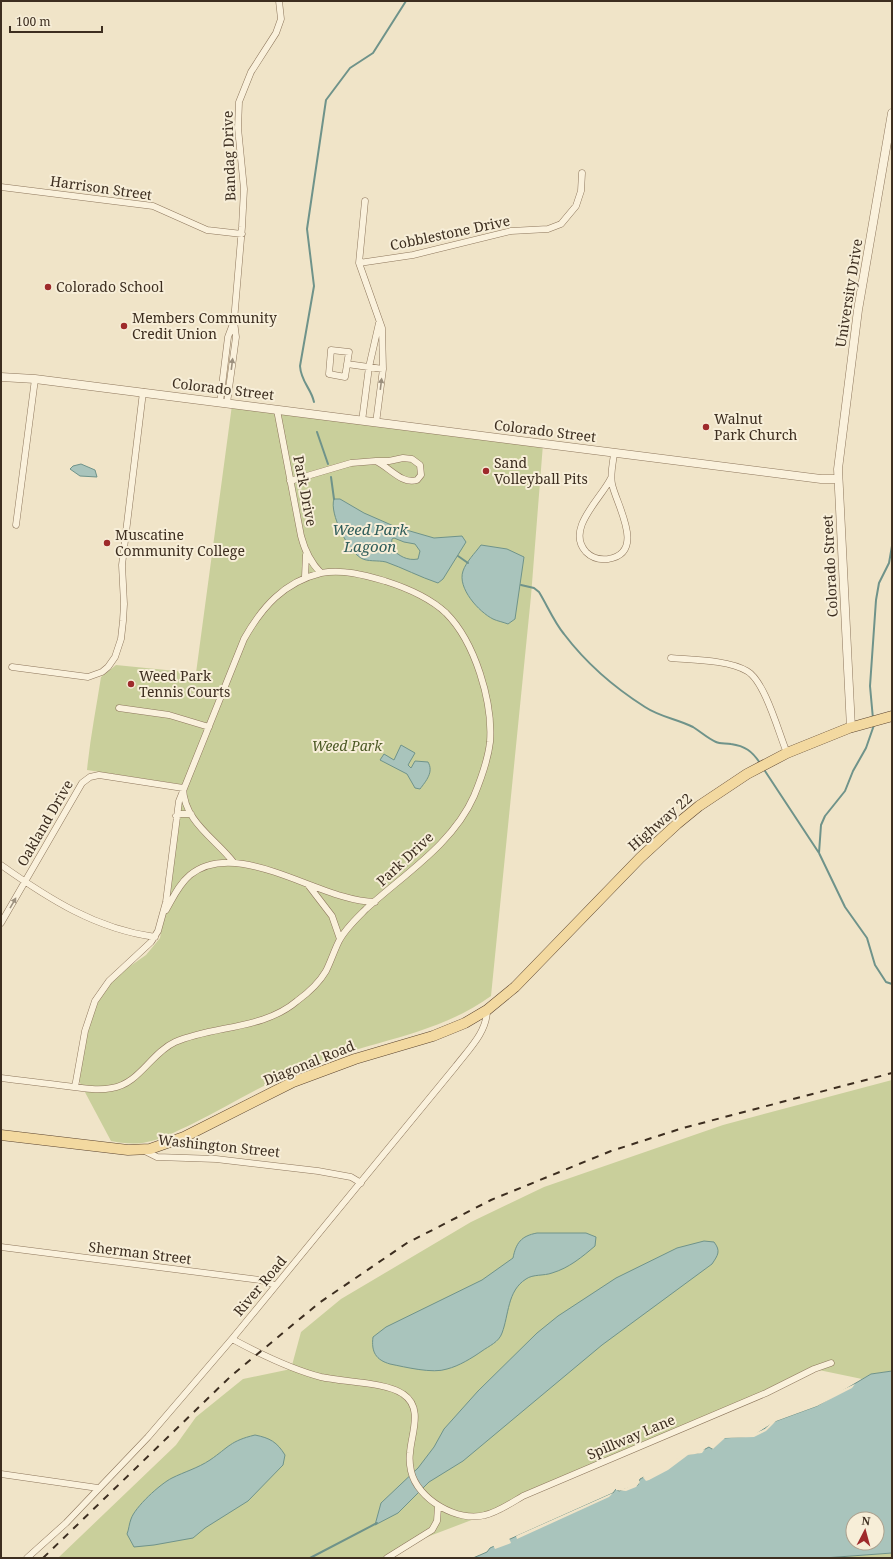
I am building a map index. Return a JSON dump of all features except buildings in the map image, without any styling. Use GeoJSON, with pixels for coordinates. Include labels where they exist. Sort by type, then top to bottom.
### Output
{"type":"FeatureCollection","features":[{"type":"Feature","properties":{"kind":"main road","name":"Highway 22"},"geometry":{"type":"LineString","coordinates":[[487,1010],[514,987],[640,858],[677,824],[720,792],[787,753],[851,728],[892,716]]}},
{"type":"Feature","properties":{"kind":"main road","name":"Diagonal Road"},"geometry":{"type":"LineString","coordinates":[[144,1150],[176,1140],[293,1082],[356,1059],[451,1029],[487,1010]]}},
{"type":"Feature","properties":{"kind":"main road","name":"Washington Street"},"geometry":{"type":"LineString","coordinates":[[1,1135],[128,1150],[144,1150]]}},
{"type":"Feature","properties":{"kind":"street","name":"Bandag Drive"},"geometry":{"type":"LineString","coordinates":[[224,403],[236,337],[234,321],[242,234],[244,189],[238,128],[239,102],[251,72],[276,33],[281,18],[279,1]]}},
{"type":"Feature","properties":{"kind":"street","name":"University Drive"},"geometry":{"type":"LineString","coordinates":[[838,479],[858,310],[892,113]]}},
{"type":"Feature","properties":{"kind":"street","name":"Cobblestone Drive"},"geometry":{"type":"LineString","coordinates":[[358,262],[413,255],[511,231],[548,229],[561,224],[576,206],[580,191],[582,173]]}},
{"type":"Feature","properties":{"kind":"street","name":"Harrison Street"},"geometry":{"type":"LineString","coordinates":[[1,187],[153,206],[207,230],[242,234]]}},
{"type":"Feature","properties":{"kind":"street"},"geometry":{"type":"LineString","coordinates":[[365,202],[358,262],[382,328],[383,369],[376,422]]}},
{"type":"Feature","properties":{"kind":"street"},"geometry":{"type":"LineString","coordinates":[[362,421],[369,367],[379,323]]}},
{"type":"Feature","properties":{"kind":"street"},"geometry":{"type":"LineString","coordinates":[[331,350],[349,352],[347,364],[345,377],[329,374],[331,350]]}},
{"type":"Feature","properties":{"kind":"street"},"geometry":{"type":"LineString","coordinates":[[347,364],[383,369]]}},
{"type":"Feature","properties":{"kind":"street","name":"Colorado Street"},"geometry":{"type":"LineString","coordinates":[[1,377],[35,379],[144,392],[614,454],[821,479],[838,479],[851,728]]}},
{"type":"Feature","properties":{"kind":"street"},"geometry":{"type":"LineString","coordinates":[[16,525],[35,379]]}},
{"type":"Feature","properties":{"kind":"street"},"geometry":{"type":"LineString","coordinates":[[12,667],[88,677],[102,672],[108,667],[115,657],[121,639],[123,621],[124,604],[122,565],[144,392]]}},
{"type":"Feature","properties":{"kind":"street","name":"Park Drive"},"geometry":{"type":"LineString","coordinates":[[277,410],[290,481],[306,553],[321,572]]}},
{"type":"Feature","properties":{"kind":"street"},"geometry":{"type":"LineString","coordinates":[[611,478],[583,520],[579,533],[579,539],[583,549],[594,558],[601,560],[612,558],[621,552],[628,538],[627,526],[616,498],[611,478],[614,454]]}},
{"type":"Feature","properties":{"kind":"street"},"geometry":{"type":"LineString","coordinates":[[290,481],[351,463],[376,461],[389,461],[403,458],[412,459],[420,465],[420,475],[417,480],[409,481],[394,474],[376,461]]}},
{"type":"Feature","properties":{"kind":"street"},"geometry":{"type":"LineString","coordinates":[[305,577],[306,553]]}},
{"type":"Feature","properties":{"kind":"street","name":"Park Drive"},"geometry":{"type":"LineString","coordinates":[[1,1078],[75,1087],[101,1089],[123,1085],[132,1079],[162,1050],[177,1042],[252,1023],[280,1014],[297,1001],[320,978],[331,961],[340,939],[355,920],[443,840],[470,805],[487,757],[490,743],[488,712],[484,688],[469,647],[455,622],[438,606],[414,592],[374,578],[341,572],[321,572],[305,577],[274,597],[253,623],[237,654],[209,727],[183,788],[176,816],[164,915],[155,937],[109,980],[96,1001],[85,1031],[75,1087]]}},
{"type":"Feature","properties":{"kind":"street"},"geometry":{"type":"LineString","coordinates":[[671,658],[736,666],[750,672],[761,686],[787,753]]}},
{"type":"Feature","properties":{"kind":"street"},"geometry":{"type":"LineString","coordinates":[[119,708],[169,715],[209,727]]}},
{"type":"Feature","properties":{"kind":"street","name":"Oakland Drive"},"geometry":{"type":"LineString","coordinates":[[1,923],[83,781],[94,776],[110,777],[183,788]]}},
{"type":"Feature","properties":{"kind":"street"},"geometry":{"type":"LineString","coordinates":[[183,788],[184,796],[191,814],[205,833],[226,852],[234,863]]}},
{"type":"Feature","properties":{"kind":"street"},"geometry":{"type":"LineString","coordinates":[[176,816],[181,814],[191,814]]}},
{"type":"Feature","properties":{"kind":"street"},"geometry":{"type":"LineString","coordinates":[[164,915],[176,893],[190,875],[214,864],[234,863],[275,872],[346,899],[375,902]]}},
{"type":"Feature","properties":{"kind":"street"},"geometry":{"type":"LineString","coordinates":[[1,865],[25,883],[66,908],[92,920],[128,932],[155,937]]}},
{"type":"Feature","properties":{"kind":"street"},"geometry":{"type":"LineString","coordinates":[[306,884],[316,893],[332,916],[340,939]]}},
{"type":"Feature","properties":{"kind":"street","name":"River Road"},"geometry":{"type":"LineString","coordinates":[[27,1558],[66,1523],[148,1437],[232,1339],[474,1043],[486,1023],[487,1010]]}},
{"type":"Feature","properties":{"kind":"street","name":"Washington Street"},"geometry":{"type":"LineString","coordinates":[[144,1150],[157,1156],[216,1159],[318,1171],[351,1177],[361,1183]]}},
{"type":"Feature","properties":{"kind":"street","name":"Sherman Street"},"geometry":{"type":"LineString","coordinates":[[1,1247],[260,1280],[275,1285]]}},
{"type":"Feature","properties":{"kind":"street","name":"Spillway Lane"},"geometry":{"type":"LineString","coordinates":[[232,1339],[257,1353],[312,1374],[342,1381],[382,1387],[403,1394],[412,1404],[415,1416],[409,1454],[412,1473],[425,1494],[438,1507],[460,1515],[485,1515],[523,1496],[766,1393],[814,1368],[832,1363]]}},
{"type":"Feature","properties":{"kind":"street"},"geometry":{"type":"LineString","coordinates":[[1,1474],[98,1488]]}},
{"type":"Feature","properties":{"kind":"street"},"geometry":{"type":"LineString","coordinates":[[386,1558],[432,1530],[437,1521],[438,1507]]}},
{"type":"Feature","properties":{"kind":"green space","name":"Weed Park"},"geometry":{"type":"Polygon","coordinates":[[[232,405],[543,444],[531,596],[491,996],[469,1010],[446,1021],[398,1038],[324,1060],[286,1075],[164,1137],[153,1141],[133,1144],[111,1141],[79,1081],[88,1027],[99,1000],[116,976],[146,955],[160,938],[184,786],[87,770],[91,735],[101,677],[116,665],[196,673],[232,405]]]}},
{"type":"Feature","properties":{"kind":"green space"},"geometry":{"type":"Polygon","coordinates":[[[892,1080],[892,1371],[871,1374],[862,1379],[814,1369],[490,1513],[406,1545],[385,1558],[58,1558],[176,1445],[196,1417],[243,1379],[291,1369],[301,1332],[341,1299],[471,1222],[544,1187],[723,1125],[892,1080]]]}},
{"type":"Feature","properties":{"kind":"green space"},"geometry":{"type":"Polygon","coordinates":[[[892,1553],[892,1558],[824,1558],[892,1553]]]}},
{"type":"Feature","properties":{"kind":"water"},"geometry":{"type":"Polygon","coordinates":[[[81,464],[95,470],[97,477],[80,476],[70,469],[73,466],[81,464]]]}},
{"type":"Feature","properties":{"kind":"water","name":"Weed Park Lagoon"},"geometry":{"type":"Polygon","coordinates":[[[334,499],[340,499],[364,513],[396,527],[434,538],[462,536],[466,542],[443,579],[438,583],[386,562],[361,558],[345,540],[337,522],[333,505],[334,499]],[[394,538],[392,539],[391,548],[403,557],[418,559],[420,551],[415,544],[394,538]]]}},
{"type":"Feature","properties":{"kind":"water"},"geometry":{"type":"Polygon","coordinates":[[[481,545],[507,549],[524,557],[515,619],[508,624],[487,616],[470,599],[463,585],[462,578],[464,568],[481,545]]]}},
{"type":"Feature","properties":{"kind":"water"},"geometry":{"type":"Polygon","coordinates":[[[401,745],[415,753],[408,765],[411,768],[415,761],[428,762],[430,766],[430,773],[420,789],[415,788],[407,774],[380,760],[384,754],[394,760],[401,745]]]}},
{"type":"Feature","properties":{"kind":"water"},"geometry":{"type":"Polygon","coordinates":[[[537,1233],[586,1233],[596,1237],[595,1246],[570,1265],[549,1274],[529,1277],[520,1284],[512,1297],[501,1336],[494,1344],[461,1364],[452,1368],[434,1371],[419,1370],[390,1364],[378,1358],[373,1347],[373,1337],[386,1327],[482,1280],[513,1258],[518,1244],[523,1238],[537,1233]]]}},
{"type":"Feature","properties":{"kind":"water"},"geometry":{"type":"Polygon","coordinates":[[[704,1241],[714,1242],[717,1248],[717,1255],[712,1264],[602,1345],[463,1461],[429,1482],[398,1513],[375,1525],[381,1503],[418,1468],[434,1447],[444,1429],[478,1391],[537,1333],[558,1316],[616,1278],[677,1248],[704,1241]]]}},
{"type":"Feature","properties":{"kind":"water"},"geometry":{"type":"Polygon","coordinates":[[[892,1371],[892,1553],[824,1558],[473,1558],[487,1552],[490,1548],[613,1493],[616,1489],[619,1491],[638,1485],[640,1479],[644,1477],[646,1480],[688,1454],[698,1453],[709,1447],[712,1449],[724,1438],[753,1436],[776,1421],[817,1406],[871,1374],[892,1371]]]}},
{"type":"Feature","properties":{"kind":"water"},"geometry":{"type":"Polygon","coordinates":[[[255,1435],[273,1441],[285,1455],[283,1465],[248,1501],[205,1528],[193,1538],[134,1547],[127,1534],[130,1521],[137,1508],[148,1496],[172,1478],[205,1463],[235,1442],[255,1435]]]}},
{"type":"Feature","properties":{"kind":"pier"},"geometry":{"type":"Polygon","coordinates":[[[855,1384],[852,1388],[817,1406],[776,1421],[766,1431],[754,1437],[725,1438],[713,1449],[709,1446],[712,1446],[724,1436],[753,1434],[765,1429],[776,1418],[817,1404],[829,1396],[855,1384]]]}},
{"type":"Feature","properties":{"kind":"pier"},"geometry":{"type":"Polygon","coordinates":[[[705,1449],[702,1453],[688,1455],[668,1470],[649,1480],[646,1481],[642,1476],[647,1478],[687,1452],[705,1449]]]}},
{"type":"Feature","properties":{"kind":"pier"},"geometry":{"type":"Polygon","coordinates":[[[638,1478],[640,1482],[636,1487],[626,1491],[616,1490],[616,1488],[623,1489],[636,1484],[638,1478]]]}},
{"type":"Feature","properties":{"kind":"pier"},"geometry":{"type":"Polygon","coordinates":[[[613,1493],[609,1497],[517,1539],[516,1536],[613,1493]]]}},
{"type":"Feature","properties":{"kind":"pier"},"geometry":{"type":"Polygon","coordinates":[[[509,1538],[511,1543],[495,1549],[493,1545],[509,1538]]]}},
{"type":"Feature","properties":{"kind":"waterway"},"geometry":{"type":"LineString","coordinates":[[314,402],[302,376],[300,366],[314,286],[307,229],[326,100],[350,68],[373,53],[406,1]]}},
{"type":"Feature","properties":{"kind":"waterway"},"geometry":{"type":"LineString","coordinates":[[892,365],[892,376]]}},
{"type":"Feature","properties":{"kind":"waterway"},"geometry":{"type":"LineString","coordinates":[[317,432],[328,464]]}},
{"type":"Feature","properties":{"kind":"waterway"},"geometry":{"type":"LineString","coordinates":[[331,477],[334,499]]}},
{"type":"Feature","properties":{"kind":"waterway"},"geometry":{"type":"LineString","coordinates":[[873,719],[870,686],[876,600],[879,583],[889,563],[892,546]]}},
{"type":"Feature","properties":{"kind":"waterway"},"geometry":{"type":"LineString","coordinates":[[458,556],[468,563]]}},
{"type":"Feature","properties":{"kind":"waterway"},"geometry":{"type":"LineString","coordinates":[[521,585],[534,588],[539,592],[560,629],[573,645],[591,665],[623,692],[651,710],[693,727],[716,742],[736,745],[744,748],[751,752],[760,763]]}},
{"type":"Feature","properties":{"kind":"waterway"},"geometry":{"type":"LineString","coordinates":[[819,853],[821,825],[825,816],[845,791],[853,771],[866,748],[874,725]]}},
{"type":"Feature","properties":{"kind":"waterway"},"geometry":{"type":"LineString","coordinates":[[763,768],[819,853],[845,907],[867,938],[875,965],[886,982],[892,984]]}},
{"type":"Feature","properties":{"kind":"waterway"},"geometry":{"type":"LineString","coordinates":[[310,1558],[377,1523]]}},
{"type":"Feature","properties":{"kind":"railway"},"geometry":{"type":"LineString","coordinates":[[43,1558],[231,1376],[319,1303],[407,1243],[491,1200],[611,1151],[683,1128],[892,1073]]}},
{"type":"Feature","properties":{"kind":"place","name":"Colorado School"},"geometry":{"type":"Point","coordinates":[48,287]}},
{"type":"Feature","properties":{"kind":"place","name":"Members Community Credit Union"},"geometry":{"type":"Point","coordinates":[124,326]}},
{"type":"Feature","properties":{"kind":"place","name":"Walnut Park Church"},"geometry":{"type":"Point","coordinates":[706,427]}},
{"type":"Feature","properties":{"kind":"place","name":"Sand Volleyball Pits"},"geometry":{"type":"Point","coordinates":[486,471]}},
{"type":"Feature","properties":{"kind":"place","name":"Muscatine Community College"},"geometry":{"type":"Point","coordinates":[107,543]}},
{"type":"Feature","properties":{"kind":"place","name":"Weed Park Tennis Courts"},"geometry":{"type":"Point","coordinates":[131,684]}}]}
